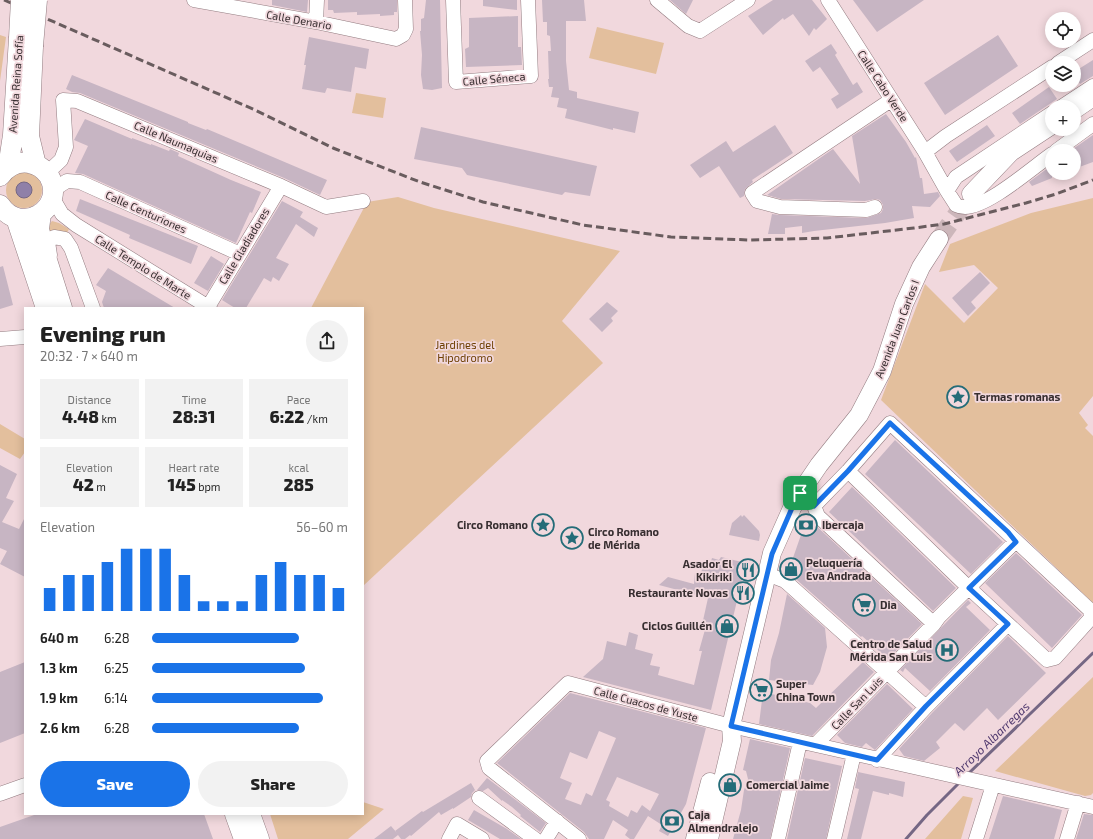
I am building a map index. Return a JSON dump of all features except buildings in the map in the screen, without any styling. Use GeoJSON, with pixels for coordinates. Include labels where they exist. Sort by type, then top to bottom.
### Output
{"type":"FeatureCollection","features":[{"type":"Feature","properties":{"kind":"highway","name":"Avenida Reina Sofía"},"geometry":{"type":"LineString","coordinates":[[21,0],[26,42],[29,136],[46,188],[40,228],[55,305]]}},
{"type":"Feature","properties":{"kind":"highway","name":"Avenida Reina Sofía"},"geometry":{"type":"LineString","coordinates":[[3,170],[13,135],[26,42],[37,0]]}},
{"type":"Feature","properties":{"kind":"highway"},"geometry":{"type":"LineString","coordinates":[[0,205],[5,212],[16,218],[29,219],[35,217],[46,188],[23,162],[3,170]]}},
{"type":"Feature","properties":{"kind":"highway"},"geometry":{"type":"LineString","coordinates":[[16,218],[55,305]]}},
{"type":"Feature","properties":{"kind":"highway"},"geometry":{"type":"LineString","coordinates":[[235,815],[244,839]]}},
{"type":"Feature","properties":{"kind":"highway"},"geometry":{"type":"LineString","coordinates":[[250,815],[260,839]]}},
{"type":"Feature","properties":{"kind":"main road"},"geometry":{"type":"LineString","coordinates":[[1081,105],[1093,97]]}},
{"type":"Feature","properties":{"kind":"main road"},"geometry":{"type":"LineString","coordinates":[[971,194],[1010,152],[1045,130]]}},
{"type":"Feature","properties":{"kind":"main road","name":"Avenida Juan Carlos I"},"geometry":{"type":"LineString","coordinates":[[696,839],[721,738],[728,725],[772,554],[779,536],[800,493],[819,465],[859,415],[882,371],[904,304],[921,267],[939,239]]}},
{"type":"Feature","properties":{"kind":"main road","name":"Avenida Juan Carlos I"},"geometry":{"type":"LineString","coordinates":[[709,839],[732,741],[728,725]]}},
{"type":"Feature","properties":{"kind":"street","name":"Calle Denario"},"geometry":{"type":"LineString","coordinates":[[199,0],[396,39],[403,36],[406,29],[405,0]]}},
{"type":"Feature","properties":{"kind":"street"},"geometry":{"type":"LineString","coordinates":[[316,0],[316,22]]}},
{"type":"Feature","properties":{"kind":"street","name":"Calle Séneca"},"geometry":{"type":"LineString","coordinates":[[454,0],[456,82],[531,76],[528,0]]}},
{"type":"Feature","properties":{"kind":"street"},"geometry":{"type":"LineString","coordinates":[[657,0],[688,26],[700,31],[748,0]]}},
{"type":"Feature","properties":{"kind":"street","name":"Calle Cabo Verde"},"geometry":{"type":"LineString","coordinates":[[828,0],[937,171],[956,205],[964,207],[984,202],[1045,159]]}},
{"type":"Feature","properties":{"kind":"street"},"geometry":{"type":"LineString","coordinates":[[1069,56],[1093,40]]}},
{"type":"Feature","properties":{"kind":"street"},"geometry":{"type":"LineString","coordinates":[[925,152],[946,136],[1045,72]]}},
{"type":"Feature","properties":{"kind":"street"},"geometry":{"type":"LineString","coordinates":[[1072,100],[1093,86]]}},
{"type":"Feature","properties":{"kind":"street","name":"Calle Naumaquias"},"geometry":{"type":"LineString","coordinates":[[46,188],[62,160],[66,147],[63,100],[77,101],[281,186],[326,207],[363,201]]}},
{"type":"Feature","properties":{"kind":"street"},"geometry":{"type":"LineString","coordinates":[[875,207],[866,210],[780,206],[757,201],[752,193],[891,100]]}},
{"type":"Feature","properties":{"kind":"street"},"geometry":{"type":"LineString","coordinates":[[947,191],[956,177],[1045,118]]}},
{"type":"Feature","properties":{"kind":"street"},"geometry":{"type":"LineString","coordinates":[[1066,144],[1093,124]]}},
{"type":"Feature","properties":{"kind":"street"},"geometry":{"type":"LineString","coordinates":[[937,171],[956,177]]}},
{"type":"Feature","properties":{"kind":"street","name":"Calle Centuriones"},"geometry":{"type":"LineString","coordinates":[[46,188],[67,181],[80,182],[240,254]]}},
{"type":"Feature","properties":{"kind":"street","name":"Calle Gladiadores"},"geometry":{"type":"LineString","coordinates":[[209,307],[281,186]]}},
{"type":"Feature","properties":{"kind":"street","name":"Calle Templo de Marte"},"geometry":{"type":"LineString","coordinates":[[46,188],[58,217],[76,225],[209,307]]}},
{"type":"Feature","properties":{"kind":"street"},"geometry":{"type":"LineString","coordinates":[[55,305],[48,242],[54,237],[65,239],[71,248],[93,307]]}},
{"type":"Feature","properties":{"kind":"street"},"geometry":{"type":"LineString","coordinates":[[0,339],[24,337]]}},
{"type":"Feature","properties":{"kind":"street"},"geometry":{"type":"LineString","coordinates":[[814,506],[848,471],[890,423],[1092,612],[1090,619],[1055,658],[1047,660],[969,588],[848,471]]}},
{"type":"Feature","properties":{"kind":"street"},"geometry":{"type":"LineString","coordinates":[[800,493],[814,506],[818,516],[934,624]]}},
{"type":"Feature","properties":{"kind":"street","name":"Calle San Luis"},"geometry":{"type":"LineString","coordinates":[[816,744],[934,624],[939,617],[1016,542]]}},
{"type":"Feature","properties":{"kind":"street"},"geometry":{"type":"LineString","coordinates":[[767,574],[784,581],[926,706]]}},
{"type":"Feature","properties":{"kind":"street"},"geometry":{"type":"LineString","coordinates":[[877,760],[926,706],[1008,624]]}},
{"type":"Feature","properties":{"kind":"street","name":"Calle Cuacos de Yuste"},"geometry":{"type":"LineString","coordinates":[[557,821],[489,768],[487,761],[568,683],[728,725],[800,742],[816,744],[877,760],[991,785],[1088,804]]}},
{"type":"Feature","properties":{"kind":"street"},"geometry":{"type":"LineString","coordinates":[[778,839],[800,742]]}},
{"type":"Feature","properties":{"kind":"street"},"geometry":{"type":"LineString","coordinates":[[834,839],[854,754]]}},
{"type":"Feature","properties":{"kind":"street"},"geometry":{"type":"LineString","coordinates":[[0,794],[24,785]]}},
{"type":"Feature","properties":{"kind":"street"},"geometry":{"type":"LineString","coordinates":[[976,839],[991,785]]}},
{"type":"Feature","properties":{"kind":"street"},"geometry":{"type":"LineString","coordinates":[[479,798],[535,839]]}},
{"type":"Feature","properties":{"kind":"street"},"geometry":{"type":"LineString","coordinates":[[1067,839],[1088,804]]}},
{"type":"Feature","properties":{"kind":"street"},"geometry":{"type":"LineString","coordinates":[[546,839],[557,821],[577,838]]}},
{"type":"Feature","properties":{"kind":"street"},"geometry":{"type":"LineString","coordinates":[[449,839],[457,824],[482,839]]}},
{"type":"Feature","properties":{"kind":"green space"},"geometry":{"type":"Polygon","coordinates":[[[597,27],[664,43],[656,74],[589,58],[597,27]]]}},
{"type":"Feature","properties":{"kind":"green space"},"geometry":{"type":"Polygon","coordinates":[[[0,35],[6,37],[0,81],[0,35]]]}},
{"type":"Feature","properties":{"kind":"green space"},"geometry":{"type":"Polygon","coordinates":[[[356,93],[386,98],[383,118],[352,113],[356,93]]]}},
{"type":"Feature","properties":{"kind":"green space"},"geometry":{"type":"Polygon","coordinates":[[[28,172],[37,177],[41,183],[41,197],[37,203],[28,208],[20,208],[11,203],[7,197],[6,186],[11,177],[17,173],[28,172]]]}},
{"type":"Feature","properties":{"kind":"green space","name":"Jardines del Hipodromo"},"geometry":{"type":"Polygon","coordinates":[[[398,197],[434,208],[620,251],[562,321],[603,363],[364,585],[364,307],[312,307],[367,202],[398,197]]]}},
{"type":"Feature","properties":{"kind":"green space"},"geometry":{"type":"Polygon","coordinates":[[[1093,198],[1093,396],[1079,413],[1088,425],[1085,428],[1093,436],[1093,603],[881,400],[925,284],[964,323],[998,288],[974,265],[939,272],[950,244],[1031,213],[1093,198]]]}},
{"type":"Feature","properties":{"kind":"green space"},"geometry":{"type":"Polygon","coordinates":[[[52,221],[69,229],[67,233],[47,232],[48,226],[52,221]]]}},
{"type":"Feature","properties":{"kind":"green space"},"geometry":{"type":"Polygon","coordinates":[[[0,424],[24,438],[24,453],[20,459],[0,448],[0,424]]]}},
{"type":"Feature","properties":{"kind":"green space"},"geometry":{"type":"Polygon","coordinates":[[[1093,677],[1093,793],[1091,795],[1085,796],[995,771],[1093,677]]]}},
{"type":"Feature","properties":{"kind":"green space"},"geometry":{"type":"Polygon","coordinates":[[[963,796],[973,798],[961,839],[925,839],[963,796]]]}},
{"type":"Feature","properties":{"kind":"green space"},"geometry":{"type":"Polygon","coordinates":[[[364,802],[384,809],[348,839],[278,839],[270,815],[364,815],[364,802]]]}},
{"type":"Feature","properties":{"kind":"shaded area"},"geometry":{"type":"Polygon","coordinates":[[[24,182],[30,184],[32,190],[30,196],[24,198],[18,196],[16,190],[18,184],[24,182]]]}},
{"type":"Feature","properties":{"kind":"waterway","name":"Arroyo Albarregas"},"geometry":{"type":"LineString","coordinates":[[968,774],[1093,653]]}},
{"type":"Feature","properties":{"kind":"waterway","name":"Arroyo Albarregas"},"geometry":{"type":"LineString","coordinates":[[906,839],[927,815],[961,781]]}},
{"type":"Feature","properties":{"kind":"tunnel"},"geometry":{"type":"LineString","coordinates":[[939,239],[971,194]]}},
{"type":"Feature","properties":{"kind":"railway"},"geometry":{"type":"LineString","coordinates":[[4,0],[255,110],[333,148],[420,182],[483,202],[583,225],[671,237],[750,240],[827,238],[944,224],[1026,203],[1056,194],[1093,180]]}},
{"type":"Feature","properties":{"kind":"place","name":"Termas romanas"},"geometry":{"type":"Point","coordinates":[958,397]}},
{"type":"Feature","properties":{"kind":"place","name":"Circo Romano"},"geometry":{"type":"Point","coordinates":[543,525]}},
{"type":"Feature","properties":{"kind":"place","name":"Ibercaja"},"geometry":{"type":"Point","coordinates":[806,525]}},
{"type":"Feature","properties":{"kind":"place","name":"Circo Romano de Mérida"},"geometry":{"type":"Point","coordinates":[572,538]}},
{"type":"Feature","properties":{"kind":"place","name":"Peluquería Eva Andrada"},"geometry":{"type":"Point","coordinates":[791,569]}},
{"type":"Feature","properties":{"kind":"place","name":"Asador El Kikiriki"},"geometry":{"type":"Point","coordinates":[748,570]}},
{"type":"Feature","properties":{"kind":"place","name":"Restaurante Novas"},"geometry":{"type":"Point","coordinates":[743,593]}},
{"type":"Feature","properties":{"kind":"place","name":"Dia"},"geometry":{"type":"Point","coordinates":[864,605]}},
{"type":"Feature","properties":{"kind":"place","name":"Ciclos Guillén"},"geometry":{"type":"Point","coordinates":[727,626]}},
{"type":"Feature","properties":{"kind":"place","name":"Centro de Salud Mérida San Luis"},"geometry":{"type":"Point","coordinates":[947,650]}},
{"type":"Feature","properties":{"kind":"place","name":"Super China Town"},"geometry":{"type":"Point","coordinates":[761,690]}},
{"type":"Feature","properties":{"kind":"place","name":"Comercial Jaime"},"geometry":{"type":"Point","coordinates":[730,785]}},
{"type":"Feature","properties":{"kind":"place","name":"Caja Almendralejo"},"geometry":{"type":"Point","coordinates":[672,821]}},
{"type":"Feature","properties":{"kind":"route"},"geometry":{"type":"LineString","coordinates":[[890,423],[1008,532],[1016,542],[969,588],[1008,624],[926,706],[877,760],[816,744],[800,742],[731,726],[772,554],[800,493],[814,506],[848,471],[890,423]]}}]}
